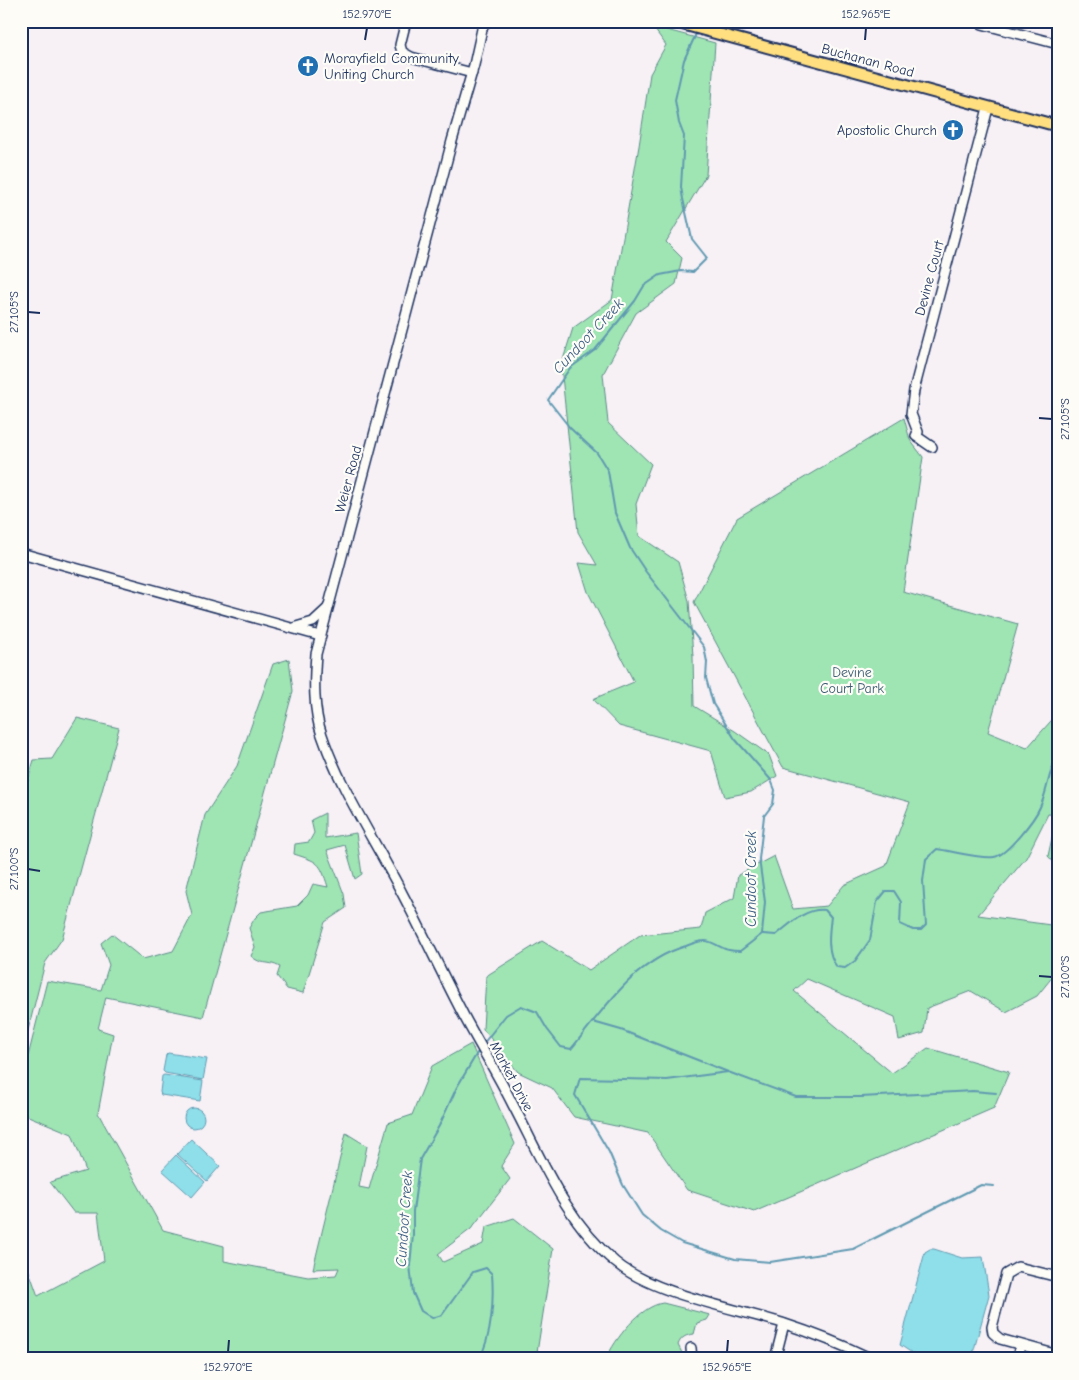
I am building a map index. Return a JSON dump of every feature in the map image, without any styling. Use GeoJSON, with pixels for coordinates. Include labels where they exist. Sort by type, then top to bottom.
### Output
{"type":"FeatureCollection","features":[{"type":"Feature","properties":{"kind":"main road","name":"Buchanan Road"},"geometry":{"type":"LineString","coordinates":[[671,21],[1058,126]]}},
{"type":"Feature","properties":{"kind":"street"},"geometry":{"type":"LineString","coordinates":[[406,21],[400,45],[402,52],[411,57],[472,73]]}},
{"type":"Feature","properties":{"kind":"street"},"geometry":{"type":"LineString","coordinates":[[978,21],[982,24],[1058,44]]}},
{"type":"Feature","properties":{"kind":"street","name":"Weier Road"},"geometry":{"type":"LineString","coordinates":[[320,636],[452,141],[472,73],[483,24]]}},
{"type":"Feature","properties":{"kind":"street","name":"Devine Court"},"geometry":{"type":"LineString","coordinates":[[932,447],[916,436],[918,432],[911,414],[914,390],[988,108]]}},
{"type":"Feature","properties":{"kind":"street"},"geometry":{"type":"LineString","coordinates":[[21,553],[320,636]]}},
{"type":"Feature","properties":{"kind":"street"},"geometry":{"type":"LineString","coordinates":[[293,628],[313,622],[328,608]]}},
{"type":"Feature","properties":{"kind":"street","name":"Market Drive"},"geometry":{"type":"LineString","coordinates":[[320,636],[314,675],[315,697],[321,733],[336,772],[402,892],[464,1015],[514,1105],[567,1207],[593,1241],[616,1264],[649,1282],[683,1295],[784,1324],[836,1342],[872,1359]]}},
{"type":"Feature","properties":{"kind":"street"},"geometry":{"type":"LineString","coordinates":[[1057,1275],[1018,1267],[1006,1274],[992,1327],[993,1333],[1000,1340],[1058,1355]]}},
{"type":"Feature","properties":{"kind":"street"},"geometry":{"type":"LineString","coordinates":[[774,1359],[784,1324]]}},
{"type":"Feature","properties":{"kind":"street"},"geometry":{"type":"LineString","coordinates":[[1017,1359],[1020,1345]]}},
{"type":"Feature","properties":{"kind":"street"},"geometry":{"type":"LineString","coordinates":[[691,1348],[692,1359]]}},
{"type":"Feature","properties":{"kind":"green space"},"geometry":{"type":"Polygon","coordinates":[[[652,26],[715,43],[706,175],[666,242],[682,258],[676,284],[636,313],[603,374],[608,423],[651,464],[636,504],[639,536],[678,562],[689,601],[694,706],[769,755],[777,776],[751,792],[725,797],[711,751],[619,726],[593,699],[634,682],[588,592],[579,563],[597,565],[578,532],[561,366],[573,328],[612,300],[650,74],[666,45],[652,26]]]}},
{"type":"Feature","properties":{"kind":"green space","name":"Devine Court Park"},"geometry":{"type":"Polygon","coordinates":[[[904,418],[910,440],[923,457],[903,592],[1018,624],[988,732],[1027,748],[1058,713],[1058,867],[1048,856],[1057,815],[1048,814],[1026,858],[978,915],[1058,926],[1058,970],[1037,996],[1006,1012],[971,991],[927,1008],[924,1033],[899,1040],[895,1017],[807,979],[794,991],[892,1073],[928,1048],[1009,1072],[994,1108],[754,1212],[687,1190],[648,1133],[574,1117],[552,1088],[518,1072],[483,1029],[486,976],[542,941],[589,970],[640,935],[701,929],[705,913],[734,898],[738,875],[774,856],[793,909],[827,906],[844,885],[886,866],[910,802],[783,767],[694,602],[737,518],[904,418]]]}},
{"type":"Feature","properties":{"kind":"green space"},"geometry":{"type":"Polygon","coordinates":[[[289,659],[293,691],[203,1017],[106,997],[98,1029],[113,1034],[98,1113],[163,1230],[224,1246],[224,1261],[308,1277],[336,1275],[339,1268],[313,1269],[346,1133],[367,1146],[359,1187],[369,1189],[388,1123],[412,1115],[432,1066],[471,1044],[515,1144],[501,1166],[510,1179],[471,1229],[438,1254],[443,1262],[483,1244],[486,1227],[514,1218],[553,1249],[536,1359],[21,1359],[21,1243],[38,1296],[104,1261],[98,1213],[74,1213],[50,1182],[86,1171],[72,1134],[21,1113],[21,1084],[47,981],[101,990],[109,965],[101,943],[112,934],[143,959],[173,951],[192,915],[186,891],[205,815],[237,766],[273,664],[289,659]]]}},
{"type":"Feature","properties":{"kind":"green space"},"geometry":{"type":"Polygon","coordinates":[[[77,718],[119,728],[62,939],[45,963],[21,1058],[21,804],[34,760],[52,759],[77,718]]]}},
{"type":"Feature","properties":{"kind":"green space"},"geometry":{"type":"Polygon","coordinates":[[[325,813],[325,838],[356,833],[362,874],[355,879],[345,845],[327,850],[344,894],[346,908],[325,922],[303,993],[287,989],[277,976],[280,967],[258,961],[251,956],[255,947],[249,928],[261,912],[297,906],[308,895],[313,884],[328,887],[323,872],[317,864],[294,854],[295,844],[309,842],[314,833],[311,820],[325,813]]]}},
{"type":"Feature","properties":{"kind":"green space"},"geometry":{"type":"Polygon","coordinates":[[[663,1303],[710,1315],[707,1320],[697,1323],[694,1334],[684,1337],[679,1342],[678,1345],[685,1359],[606,1359],[615,1342],[637,1317],[654,1305],[663,1303]]]}},
{"type":"Feature","properties":{"kind":"water"},"geometry":{"type":"Polygon","coordinates":[[[168,1053],[207,1059],[203,1080],[165,1073],[163,1071],[168,1053]]]}},
{"type":"Feature","properties":{"kind":"water"},"geometry":{"type":"Polygon","coordinates":[[[162,1076],[203,1081],[200,1101],[161,1095],[162,1076]]]}},
{"type":"Feature","properties":{"kind":"water"},"geometry":{"type":"Polygon","coordinates":[[[194,1108],[201,1111],[204,1118],[201,1125],[194,1128],[187,1125],[184,1118],[187,1111],[194,1108]]]}},
{"type":"Feature","properties":{"kind":"water"},"geometry":{"type":"Polygon","coordinates":[[[191,1139],[220,1166],[207,1181],[177,1154],[191,1139]]]}},
{"type":"Feature","properties":{"kind":"water"},"geometry":{"type":"Polygon","coordinates":[[[176,1155],[205,1182],[192,1197],[162,1170],[176,1155]]]}},
{"type":"Feature","properties":{"kind":"water"},"geometry":{"type":"Polygon","coordinates":[[[930,1249],[962,1258],[983,1257],[989,1295],[973,1353],[969,1359],[921,1359],[900,1345],[925,1252],[930,1249]]]}},
{"type":"Feature","properties":{"kind":"waterway","name":"Cundoot Creek"},"geometry":{"type":"LineString","coordinates":[[483,1044],[506,1015],[521,1006],[537,1012],[561,1047],[571,1049],[621,988],[635,975],[667,953],[702,941],[707,941],[732,951],[740,951],[762,934],[765,902],[759,859],[764,816],[773,804],[775,790],[771,780],[735,739],[713,704],[706,678],[707,662],[704,647],[646,572],[630,548],[615,513],[608,471],[597,453],[570,428],[548,400],[570,368],[595,350],[635,301],[644,286],[660,275],[681,271],[693,272],[707,258],[692,239],[683,199],[681,187],[684,136],[679,123],[675,100],[684,60],[696,34]]}},
{"type":"Feature","properties":{"kind":"waterway"},"geometry":{"type":"LineString","coordinates":[[763,934],[776,935],[804,914],[825,910],[831,917],[829,943],[831,956],[837,967],[845,968],[855,961],[870,940],[877,902],[886,891],[894,891],[901,902],[900,924],[913,930],[921,930],[926,925],[923,881],[926,859],[937,849],[988,857],[994,857],[1006,850],[1020,836],[1037,813],[1058,756]]}},
{"type":"Feature","properties":{"kind":"waterway"},"geometry":{"type":"LineString","coordinates":[[593,1022],[621,1030],[796,1097],[861,1097],[973,1091],[996,1093]]}},
{"type":"Feature","properties":{"kind":"waterway","name":"Cundoot Creek"},"geometry":{"type":"LineString","coordinates":[[479,1050],[457,1087],[439,1126],[420,1159],[413,1211],[410,1265],[413,1293],[421,1311],[432,1318],[442,1315],[473,1272],[486,1268],[492,1274],[491,1318],[487,1340],[479,1359]]}},
{"type":"Feature","properties":{"kind":"waterway"},"geometry":{"type":"LineString","coordinates":[[728,1072],[667,1080],[580,1078],[575,1095],[609,1152],[623,1185],[642,1215],[661,1231],[682,1243],[735,1259],[770,1262],[853,1249],[981,1185],[994,1186]]}},
{"type":"Feature","properties":{"kind":"place","name":"Morayfield Community Uniting Church"},"geometry":{"type":"Point","coordinates":[308,66]}},
{"type":"Feature","properties":{"kind":"place","name":"Apostolic Church"},"geometry":{"type":"Point","coordinates":[953,130]}}]}
